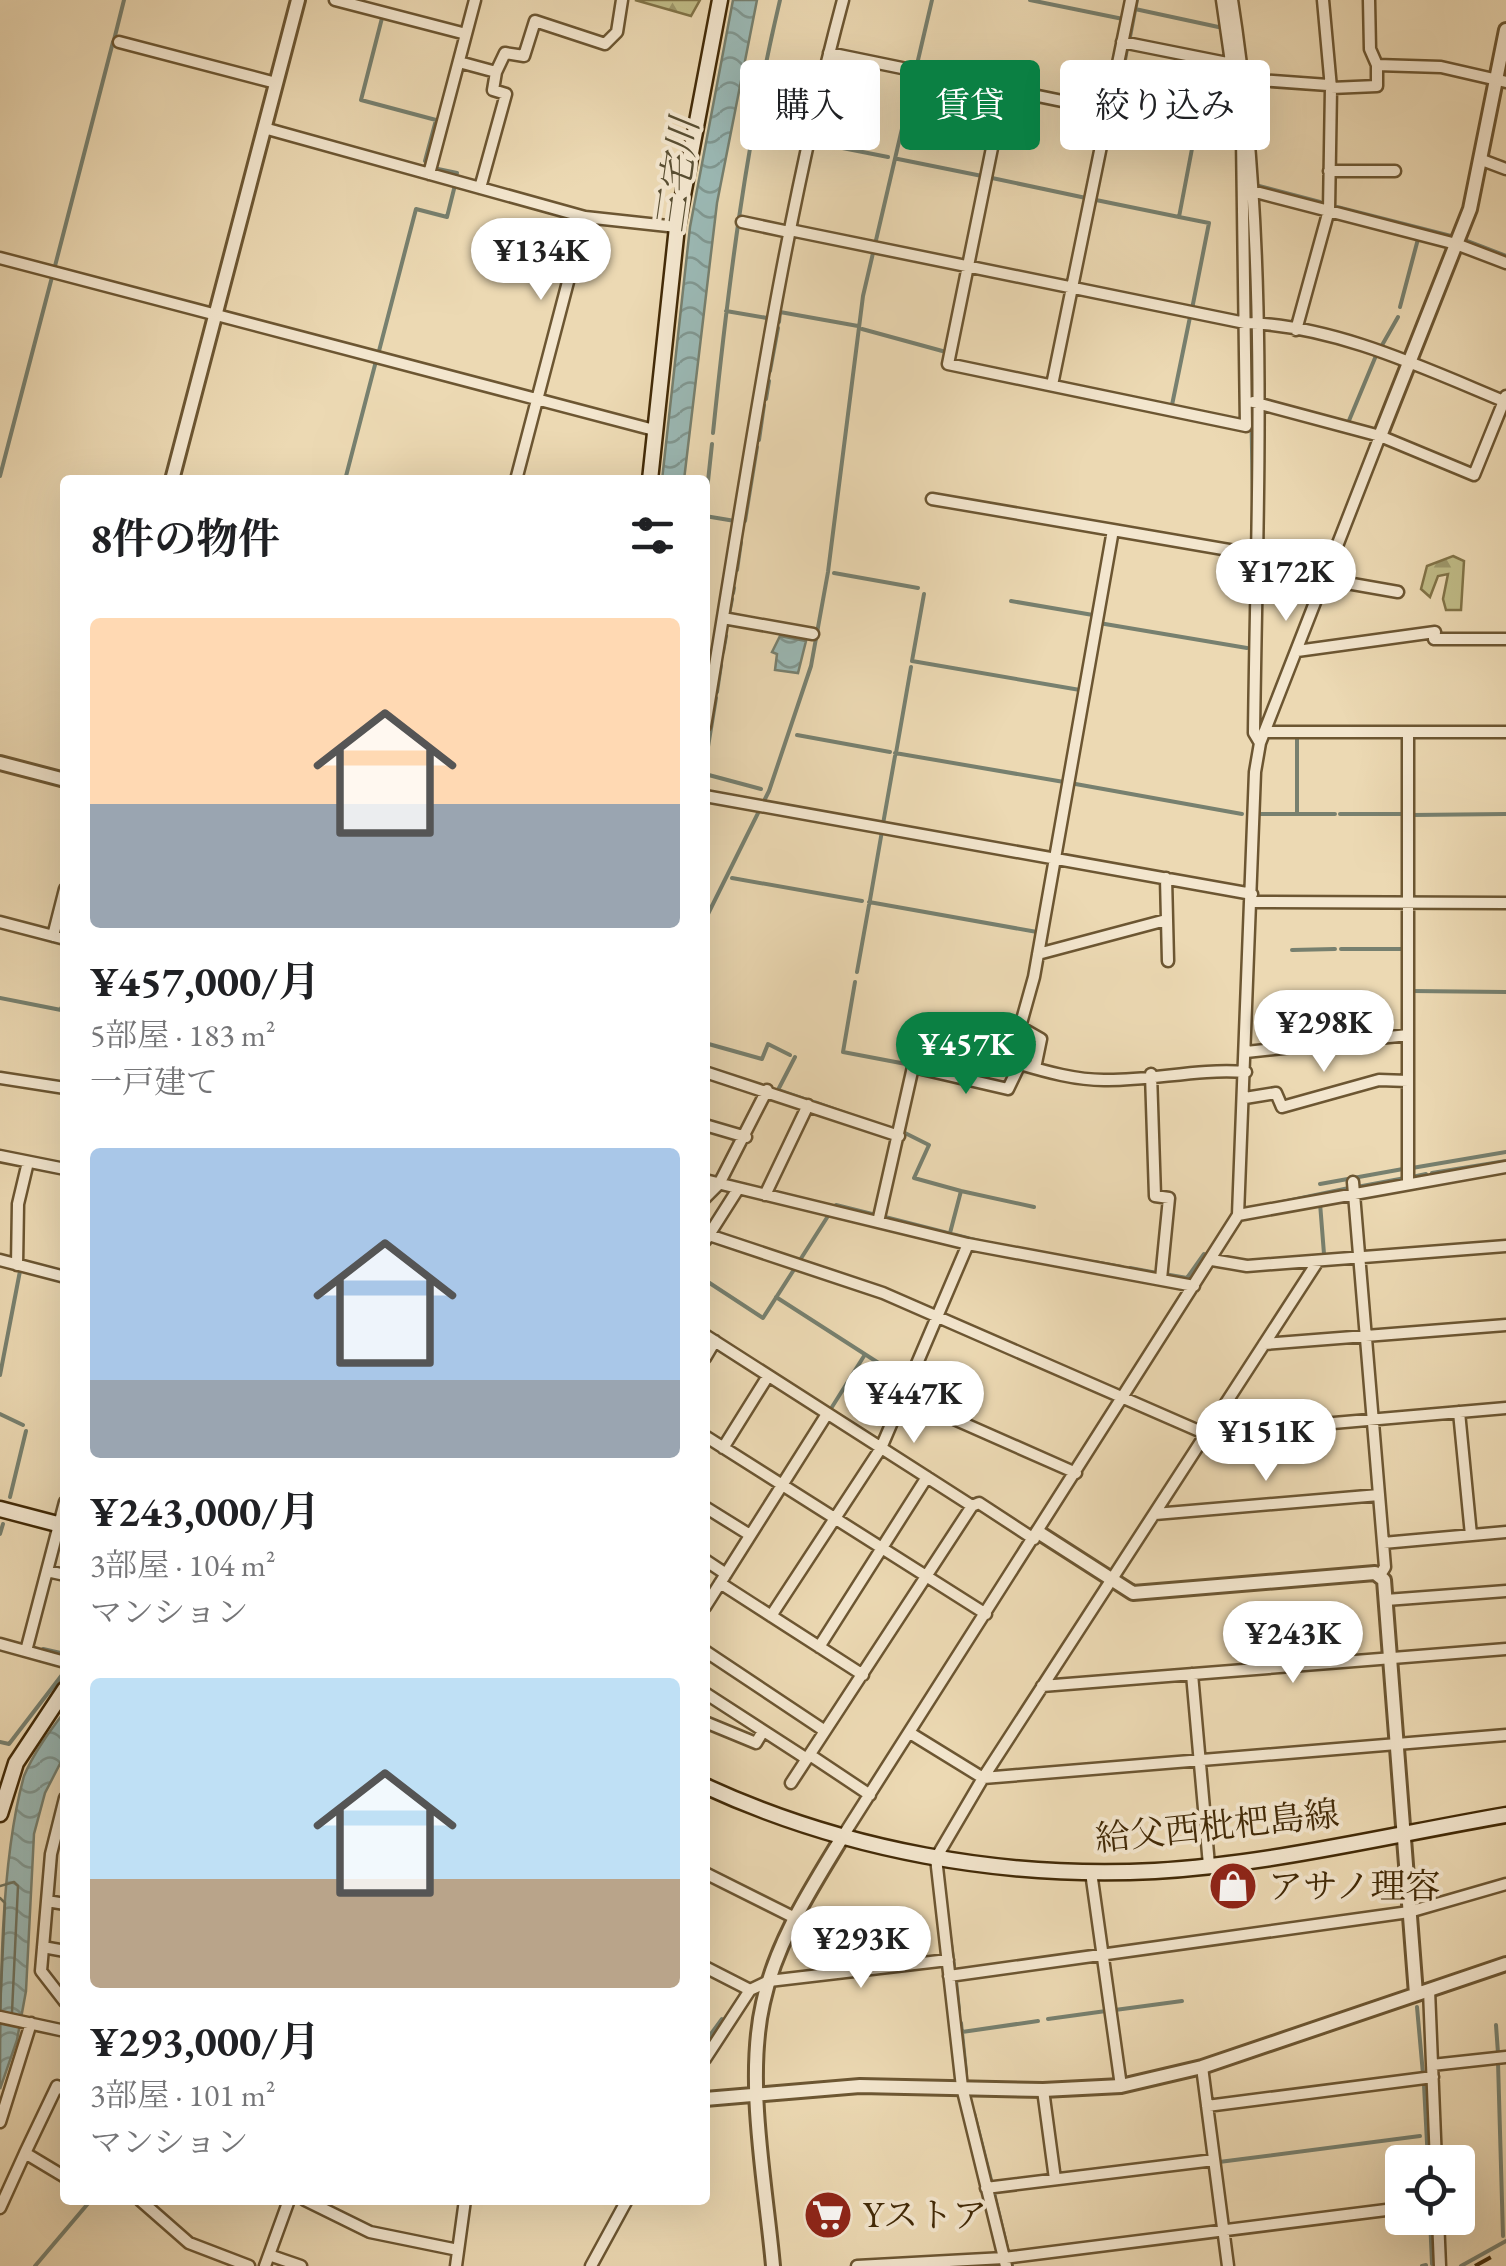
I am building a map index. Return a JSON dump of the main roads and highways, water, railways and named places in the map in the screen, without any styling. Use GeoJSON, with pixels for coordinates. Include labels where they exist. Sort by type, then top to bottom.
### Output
{"type":"FeatureCollection","features":[{"type":"Feature","properties":{"kind":"main road"},"geometry":{"type":"LineString","coordinates":[[650,475],[677,227],[720,0]]}},
{"type":"Feature","properties":{"kind":"main road"},"geometry":{"type":"LineString","coordinates":[[0,1509],[60,1524]]}},
{"type":"Feature","properties":{"kind":"main road"},"geometry":{"type":"LineString","coordinates":[[0,1814],[16,1763],[60,1697]]}},
{"type":"Feature","properties":{"kind":"main road","name":"給父西枇杷島線"},"geometry":{"type":"LineString","coordinates":[[710,1788],[790,1822],[936,1858],[1090,1872],[1209,1865],[1506,1815]]}},
{"type":"Feature","properties":{"kind":"water"},"geometry":{"type":"Polygon","coordinates":[[[733,0],[757,0],[745,60],[740,60],[740,86],[717,203],[685,475],[663,475],[690,227],[733,0]]]}},
{"type":"Feature","properties":{"kind":"water"},"geometry":{"type":"Polygon","coordinates":[[[780,636],[806,641],[798,673],[775,670],[777,654],[772,652],[780,636]]]}},
{"type":"Feature","properties":{"kind":"water"},"geometry":{"type":"Polygon","coordinates":[[[60,1718],[60,1764],[45,1793],[34,1834],[26,1991],[17,2040],[0,2089],[3,1930],[10,1848],[24,1776],[60,1718]]]}},
{"type":"Feature","properties":{"kind":"waterway"},"geometry":{"type":"LineString","coordinates":[[114,40],[124,0]]}},
{"type":"Feature","properties":{"kind":"waterway"},"geometry":{"type":"LineString","coordinates":[[713,433],[739,215],[780,0]]}},
{"type":"Feature","properties":{"kind":"waterway"},"geometry":{"type":"LineString","coordinates":[[710,910],[769,791],[811,666],[828,572],[863,296],[932,0]]}},
{"type":"Feature","properties":{"kind":"waterway"},"geometry":{"type":"LineString","coordinates":[[1030,0],[1123,19]]}},
{"type":"Feature","properties":{"kind":"waterway"},"geometry":{"type":"LineString","coordinates":[[1130,37],[1137,0]]}},
{"type":"Feature","properties":{"kind":"waterway"},"geometry":{"type":"LineString","coordinates":[[1135,9],[1223,28]]}},
{"type":"Feature","properties":{"kind":"waterway"},"geometry":{"type":"LineString","coordinates":[[382,18],[361,100],[436,120],[425,161]]}},
{"type":"Feature","properties":{"kind":"waterway"},"geometry":{"type":"LineString","coordinates":[[55,266],[113,42]]}},
{"type":"Feature","properties":{"kind":"waterway"},"geometry":{"type":"LineString","coordinates":[[1125,60],[1127,49]]}},
{"type":"Feature","properties":{"kind":"waterway"},"geometry":{"type":"LineString","coordinates":[[853,150],[888,157]]}},
{"type":"Feature","properties":{"kind":"waterway"},"geometry":{"type":"LineString","coordinates":[[1096,200],[1179,217],[1192,150]]}},
{"type":"Feature","properties":{"kind":"waterway"},"geometry":{"type":"LineString","coordinates":[[898,159],[982,176]]}},
{"type":"Feature","properties":{"kind":"waterway"},"geometry":{"type":"LineString","coordinates":[[438,169],[457,173]]}},
{"type":"Feature","properties":{"kind":"waterway"},"geometry":{"type":"LineString","coordinates":[[992,178],[1086,198]]}},
{"type":"Feature","properties":{"kind":"waterway"},"geometry":{"type":"LineString","coordinates":[[379,351],[416,209],[447,217],[455,185]]}},
{"type":"Feature","properties":{"kind":"waterway"},"geometry":{"type":"LineString","coordinates":[[1259,186],[1320,202]]}},
{"type":"Feature","properties":{"kind":"waterway"},"geometry":{"type":"LineString","coordinates":[[1337,207],[1451,236]]}},
{"type":"Feature","properties":{"kind":"waterway"},"geometry":{"type":"LineString","coordinates":[[1179,217],[1209,223],[1192,309]]}},
{"type":"Feature","properties":{"kind":"waterway"},"geometry":{"type":"LineString","coordinates":[[1248,233],[1253,504]]}},
{"type":"Feature","properties":{"kind":"waterway"},"geometry":{"type":"LineString","coordinates":[[1400,307],[1418,239]]}},
{"type":"Feature","properties":{"kind":"waterway"},"geometry":{"type":"LineString","coordinates":[[1465,240],[1506,256]]}},
{"type":"Feature","properties":{"kind":"waterway"},"geometry":{"type":"LineString","coordinates":[[0,476],[52,277]]}},
{"type":"Feature","properties":{"kind":"waterway"},"geometry":{"type":"LineString","coordinates":[[726,311],[767,318]]}},
{"type":"Feature","properties":{"kind":"waterway"},"geometry":{"type":"LineString","coordinates":[[779,322],[780,312],[858,326]]}},
{"type":"Feature","properties":{"kind":"waterway"},"geometry":{"type":"LineString","coordinates":[[1172,405],[1190,317]]}},
{"type":"Feature","properties":{"kind":"waterway"},"geometry":{"type":"LineString","coordinates":[[1381,347],[1398,317]]}},
{"type":"Feature","properties":{"kind":"waterway"},"geometry":{"type":"LineString","coordinates":[[770,371],[778,328]]}},
{"type":"Feature","properties":{"kind":"waterway"},"geometry":{"type":"LineString","coordinates":[[862,329],[946,352]]}},
{"type":"Feature","properties":{"kind":"waterway"},"geometry":{"type":"LineString","coordinates":[[1348,423],[1375,358]]}},
{"type":"Feature","properties":{"kind":"waterway"},"geometry":{"type":"LineString","coordinates":[[346,475],[376,361]]}},
{"type":"Feature","properties":{"kind":"waterway"},"geometry":{"type":"LineString","coordinates":[[766,399],[769,381]]}},
{"type":"Feature","properties":{"kind":"waterway"},"geometry":{"type":"LineString","coordinates":[[759,440],[764,405]]}},
{"type":"Feature","properties":{"kind":"waterway"},"geometry":{"type":"LineString","coordinates":[[709,475],[712,444]]}},
{"type":"Feature","properties":{"kind":"waterway"},"geometry":{"type":"LineString","coordinates":[[745,521],[757,447]]}},
{"type":"Feature","properties":{"kind":"waterway"},"geometry":{"type":"LineString","coordinates":[[710,517],[735,521]]}},
{"type":"Feature","properties":{"kind":"waterway"},"geometry":{"type":"LineString","coordinates":[[737,570],[741,542]]}},
{"type":"Feature","properties":{"kind":"waterway"},"geometry":{"type":"LineString","coordinates":[[834,573],[918,588]]}},
{"type":"Feature","properties":{"kind":"waterway"},"geometry":{"type":"LineString","coordinates":[[733,593],[734,588]]}},
{"type":"Feature","properties":{"kind":"waterway"},"geometry":{"type":"LineString","coordinates":[[924,594],[912,661],[1080,690]]}},
{"type":"Feature","properties":{"kind":"waterway"},"geometry":{"type":"LineString","coordinates":[[729,614],[732,599]]}},
{"type":"Feature","properties":{"kind":"waterway"},"geometry":{"type":"LineString","coordinates":[[1011,601],[1093,615]]}},
{"type":"Feature","properties":{"kind":"waterway"},"geometry":{"type":"LineString","coordinates":[[1099,623],[1247,648]]}},
{"type":"Feature","properties":{"kind":"waterway"},"geometry":{"type":"LineString","coordinates":[[723,652],[726,636]]}},
{"type":"Feature","properties":{"kind":"waterway"},"geometry":{"type":"LineString","coordinates":[[717,692],[721,665]]}},
{"type":"Feature","properties":{"kind":"waterway"},"geometry":{"type":"LineString","coordinates":[[896,753],[911,667]]}},
{"type":"Feature","properties":{"kind":"waterway"},"geometry":{"type":"LineString","coordinates":[[710,735],[716,698]]}},
{"type":"Feature","properties":{"kind":"waterway"},"geometry":{"type":"LineString","coordinates":[[797,735],[890,752]]}},
{"type":"Feature","properties":{"kind":"waterway"},"geometry":{"type":"LineString","coordinates":[[1297,736],[1297,814]]}},
{"type":"Feature","properties":{"kind":"waterway"},"geometry":{"type":"LineString","coordinates":[[895,753],[1064,782]]}},
{"type":"Feature","properties":{"kind":"waterway"},"geometry":{"type":"LineString","coordinates":[[883,824],[895,756]]}},
{"type":"Feature","properties":{"kind":"waterway"},"geometry":{"type":"LineString","coordinates":[[710,775],[761,789]]}},
{"type":"Feature","properties":{"kind":"waterway"},"geometry":{"type":"LineString","coordinates":[[1070,783],[1242,814]]}},
{"type":"Feature","properties":{"kind":"waterway"},"geometry":{"type":"LineString","coordinates":[[1259,814],[1335,814]]}},
{"type":"Feature","properties":{"kind":"waterway"},"geometry":{"type":"LineString","coordinates":[[1340,814],[1406,814]]}},
{"type":"Feature","properties":{"kind":"waterway"},"geometry":{"type":"LineString","coordinates":[[1412,815],[1506,814]]}},
{"type":"Feature","properties":{"kind":"waterway"},"geometry":{"type":"LineString","coordinates":[[870,900],[882,831]]}},
{"type":"Feature","properties":{"kind":"waterway"},"geometry":{"type":"LineString","coordinates":[[732,878],[862,901]]}},
{"type":"Feature","properties":{"kind":"waterway"},"geometry":{"type":"LineString","coordinates":[[869,902],[1037,932]]}},
{"type":"Feature","properties":{"kind":"waterway"},"geometry":{"type":"LineString","coordinates":[[857,972],[869,905]]}},
{"type":"Feature","properties":{"kind":"waterway"},"geometry":{"type":"LineString","coordinates":[[1292,950],[1335,949]]}},
{"type":"Feature","properties":{"kind":"waterway"},"geometry":{"type":"LineString","coordinates":[[1341,949],[1405,949]]}},
{"type":"Feature","properties":{"kind":"waterway"},"geometry":{"type":"LineString","coordinates":[[855,982],[843,1052],[906,1064]]}},
{"type":"Feature","properties":{"kind":"waterway"},"geometry":{"type":"LineString","coordinates":[[1411,991],[1506,992]]}},
{"type":"Feature","properties":{"kind":"waterway"},"geometry":{"type":"LineString","coordinates":[[0,998],[60,1010]]}},
{"type":"Feature","properties":{"kind":"waterway"},"geometry":{"type":"LineString","coordinates":[[710,1044],[762,1059],[768,1044],[790,1055]]}},
{"type":"Feature","properties":{"kind":"waterway"},"geometry":{"type":"LineString","coordinates":[[795,1057],[778,1090],[807,1100]]}},
{"type":"Feature","properties":{"kind":"waterway"},"geometry":{"type":"LineString","coordinates":[[814,1102],[853,1116]]}},
{"type":"Feature","properties":{"kind":"waterway"},"geometry":{"type":"LineString","coordinates":[[905,1133],[929,1145],[914,1178],[961,1191],[950,1233]]}},
{"type":"Feature","properties":{"kind":"waterway"},"geometry":{"type":"LineString","coordinates":[[1412,1168],[1506,1152]]}},
{"type":"Feature","properties":{"kind":"waterway"},"geometry":{"type":"LineString","coordinates":[[1432,1173],[1506,1161]]}},
{"type":"Feature","properties":{"kind":"waterway"},"geometry":{"type":"LineString","coordinates":[[1320,1184],[1403,1169]]}},
{"type":"Feature","properties":{"kind":"waterway"},"geometry":{"type":"LineString","coordinates":[[1412,1177],[1426,1174]]}},
{"type":"Feature","properties":{"kind":"waterway"},"geometry":{"type":"LineString","coordinates":[[1357,1187],[1405,1178]]}},
{"type":"Feature","properties":{"kind":"waterway"},"geometry":{"type":"LineString","coordinates":[[1263,1206],[1349,1188]]}},
{"type":"Feature","properties":{"kind":"waterway"},"geometry":{"type":"LineString","coordinates":[[961,1191],[1034,1207]]}},
{"type":"Feature","properties":{"kind":"waterway"},"geometry":{"type":"LineString","coordinates":[[1320,1203],[1324,1254]]}},
{"type":"Feature","properties":{"kind":"waterway"},"geometry":{"type":"LineString","coordinates":[[836,1205],[872,1214]]}},
{"type":"Feature","properties":{"kind":"waterway"},"geometry":{"type":"LineString","coordinates":[[800,1260],[828,1216]]}},
{"type":"Feature","properties":{"kind":"waterway"},"geometry":{"type":"LineString","coordinates":[[885,1217],[983,1242]]}},
{"type":"Feature","properties":{"kind":"waterway"},"geometry":{"type":"LineString","coordinates":[[1164,1274],[1187,1278],[1204,1254]]}},
{"type":"Feature","properties":{"kind":"waterway"},"geometry":{"type":"LineString","coordinates":[[1094,1262],[1122,1267]]}},
{"type":"Feature","properties":{"kind":"waterway"},"geometry":{"type":"LineString","coordinates":[[710,1283],[763,1318],[795,1268]]}},
{"type":"Feature","properties":{"kind":"waterway"},"geometry":{"type":"LineString","coordinates":[[1130,1268],[1157,1273]]}},
{"type":"Feature","properties":{"kind":"waterway"},"geometry":{"type":"LineString","coordinates":[[0,1375],[20,1271]]}},
{"type":"Feature","properties":{"kind":"waterway"},"geometry":{"type":"LineString","coordinates":[[776,1297],[905,1380]]}},
{"type":"Feature","properties":{"kind":"waterway"},"geometry":{"type":"LineString","coordinates":[[832,1407],[864,1356]]}},
{"type":"Feature","properties":{"kind":"waterway"},"geometry":{"type":"LineString","coordinates":[[0,1414],[23,1425]]}},
{"type":"Feature","properties":{"kind":"waterway"},"geometry":{"type":"LineString","coordinates":[[10,1497],[26,1431]]}},
{"type":"Feature","properties":{"kind":"waterway"},"geometry":{"type":"LineString","coordinates":[[0,1534],[3,1524]]}},
{"type":"Feature","properties":{"kind":"waterway"},"geometry":{"type":"LineString","coordinates":[[43,1649],[60,1653]]}},
{"type":"Feature","properties":{"kind":"waterway"},"geometry":{"type":"LineString","coordinates":[[0,1742],[9,1744],[60,1678]]}},
{"type":"Feature","properties":{"kind":"waterway"},"geometry":{"type":"LineString","coordinates":[[947,1915],[954,1966]]}},
{"type":"Feature","properties":{"kind":"waterway"},"geometry":{"type":"LineString","coordinates":[[956,1981],[959,2010]]}},
{"type":"Feature","properties":{"kind":"waterway"},"geometry":{"type":"LineString","coordinates":[[1115,2010],[1182,2001]]}},
{"type":"Feature","properties":{"kind":"waterway"},"geometry":{"type":"LineString","coordinates":[[1417,2007],[1423,2074]]}},
{"type":"Feature","properties":{"kind":"waterway"},"geometry":{"type":"LineString","coordinates":[[1048,2019],[1106,2011]]}},
{"type":"Feature","properties":{"kind":"waterway"},"geometry":{"type":"LineString","coordinates":[[710,2035],[722,2019]]}},
{"type":"Feature","properties":{"kind":"waterway"},"geometry":{"type":"LineString","coordinates":[[962,2032],[1038,2021]]}},
{"type":"Feature","properties":{"kind":"waterway"},"geometry":{"type":"LineString","coordinates":[[961,2023],[966,2072]]}},
{"type":"Feature","properties":{"kind":"waterway"},"geometry":{"type":"LineString","coordinates":[[1496,2025],[1498,2053]]}},
{"type":"Feature","properties":{"kind":"waterway"},"geometry":{"type":"LineString","coordinates":[[1498,2062],[1503,2236]]}},
{"type":"Feature","properties":{"kind":"waterway"},"geometry":{"type":"LineString","coordinates":[[1424,2085],[1427,2145]]}},
{"type":"Feature","properties":{"kind":"waterway"},"geometry":{"type":"LineString","coordinates":[[974,2113],[991,2180]]}},
{"type":"Feature","properties":{"kind":"waterway"},"geometry":{"type":"LineString","coordinates":[[1219,2162],[1420,2136]]}},
{"type":"Feature","properties":{"kind":"waterway"},"geometry":{"type":"LineString","coordinates":[[994,2193],[1008,2252]]}},
{"type":"Feature","properties":{"kind":"waterway"},"geometry":{"type":"LineString","coordinates":[[35,2266],[87,2205]]}},
{"type":"Feature","properties":{"kind":"waterway"},"geometry":{"type":"LineString","coordinates":[[1431,2235],[1432,2264]]}},
{"type":"Feature","properties":{"kind":"waterway"},"geometry":{"type":"LineString","coordinates":[[1461,2266],[1506,2241]]}},
{"type":"Feature","properties":{"kind":"waterway"},"geometry":{"type":"LineString","coordinates":[[1422,2266],[1426,2265]]}},
{"type":"Feature","properties":{"kind":"railway"},"geometry":{"type":"LineString","coordinates":[[1475,2266],[1506,2249]]}},
{"type":"Feature","properties":{"kind":"place","name":"アサノ理容"},"geometry":{"type":"Point","coordinates":[1233,1886]}},
{"type":"Feature","properties":{"kind":"place","name":"Yストア"},"geometry":{"type":"Point","coordinates":[828,2215]}},
{"type":"Feature","properties":{"kind":"water label","name":"三宅川"},"geometry":{"type":"Point","coordinates":[677,175]}}]}
